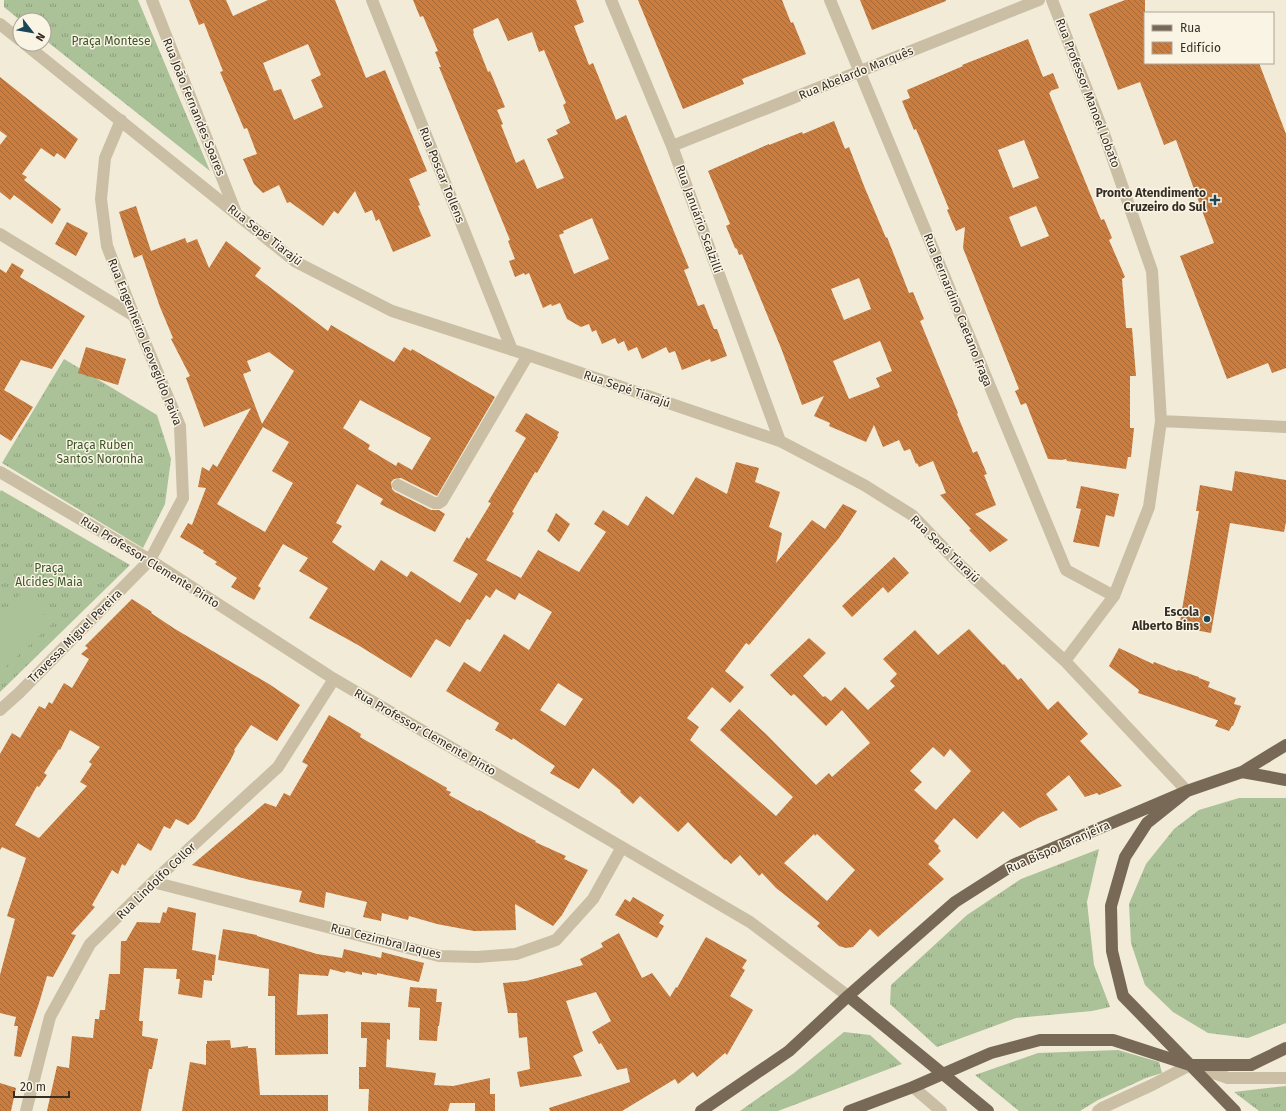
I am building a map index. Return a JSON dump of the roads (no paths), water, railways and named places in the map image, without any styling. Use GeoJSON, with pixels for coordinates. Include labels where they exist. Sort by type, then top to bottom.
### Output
{"type":"FeatureCollection","features":[{"type":"Feature","properties":{"kind":"main road","name":"Rua Bispo Laranjeira"},"geometry":{"type":"LineString","coordinates":[[701,1111],[789,1051],[848,996],[956,902],[1013,864],[1187,791],[1242,772],[1286,745]]}},
{"type":"Feature","properties":{"kind":"main road"},"geometry":{"type":"LineString","coordinates":[[1242,772],[1286,780]]}},
{"type":"Feature","properties":{"kind":"main road"},"geometry":{"type":"LineString","coordinates":[[1187,791],[1147,823],[1125,857],[1111,906],[1112,951],[1123,996],[1235,1111]]}},
{"type":"Feature","properties":{"kind":"main road"},"geometry":{"type":"LineString","coordinates":[[848,996],[988,1111]]}},
{"type":"Feature","properties":{"kind":"main road"},"geometry":{"type":"LineString","coordinates":[[849,1111],[913,1088],[991,1053],[1040,1040],[1113,1040],[1190,1065],[1251,1065],[1286,1048]]}},
{"type":"Feature","properties":{"kind":"street","name":"Rua João Fernandes Soares"},"geometry":{"type":"LineString","coordinates":[[152,0],[236,213]]}},
{"type":"Feature","properties":{"kind":"street","name":"Rua Poscar Tollens"},"geometry":{"type":"LineString","coordinates":[[372,0],[512,350]]}},
{"type":"Feature","properties":{"kind":"street","name":"Rua Januário Scalzilli"},"geometry":{"type":"LineString","coordinates":[[610,0],[672,146],[780,441]]}},
{"type":"Feature","properties":{"kind":"street","name":"Rua Bernardino Caetano Fraga"},"geometry":{"type":"LineString","coordinates":[[830,0],[1066,570],[1114,596]]}},
{"type":"Feature","properties":{"kind":"street","name":"Rua Abelardo Marquês"},"geometry":{"type":"LineString","coordinates":[[672,146],[1039,0]]}},
{"type":"Feature","properties":{"kind":"street","name":"Rua Professor Manoel Lobato"},"geometry":{"type":"LineString","coordinates":[[1052,0],[1103,131],[1152,271],[1161,421],[1149,507],[1114,596],[1065,661]]}},
{"type":"Feature","properties":{"kind":"street"},"geometry":{"type":"LineString","coordinates":[[0,24],[12,34]]}},
{"type":"Feature","properties":{"kind":"street","name":"Rua Sepé Tiarajú"},"geometry":{"type":"LineString","coordinates":[[35,52],[296,262],[392,311],[528,355],[780,441],[864,484],[912,515],[961,566],[1065,661],[1187,791]]}},
{"type":"Feature","properties":{"kind":"street","name":"Rua Engenheiro Leovegildo Paiva"},"geometry":{"type":"LineString","coordinates":[[121,120],[105,158],[101,199],[107,246],[134,316],[180,426],[183,498],[150,560]]}},
{"type":"Feature","properties":{"kind":"street"},"geometry":{"type":"LineString","coordinates":[[0,234],[134,316]]}},
{"type":"Feature","properties":{"kind":"street"},"geometry":{"type":"LineString","coordinates":[[398,485],[434,503],[438,504],[442,501],[528,355]]}},
{"type":"Feature","properties":{"kind":"street"},"geometry":{"type":"LineString","coordinates":[[1161,421],[1286,427]]}},
{"type":"Feature","properties":{"kind":"street","name":"Rua Professor Clemente Pinto"},"geometry":{"type":"LineString","coordinates":[[1,474],[150,560],[334,679],[750,922],[848,996]]}},
{"type":"Feature","properties":{"kind":"street","name":"Travessa Miguel Pereira"},"geometry":{"type":"LineString","coordinates":[[0,710],[25,687],[150,560]]}},
{"type":"Feature","properties":{"kind":"street","name":"Rua Lindolfo Collor"},"geometry":{"type":"LineString","coordinates":[[26,1111],[50,1017],[90,944],[153,882],[278,767],[334,679]]}},
{"type":"Feature","properties":{"kind":"street","name":"Rua Cezimbra Jaques"},"geometry":{"type":"LineString","coordinates":[[153,882],[439,956],[477,957],[516,954],[556,940],[593,899],[622,847]]}},
{"type":"Feature","properties":{"kind":"street"},"geometry":{"type":"LineString","coordinates":[[1098,1111],[1190,1065],[1228,1078],[1286,1078]]}},
{"type":"Feature","properties":{"kind":"street"},"geometry":{"type":"LineString","coordinates":[[913,1088],[941,1111]]}},
{"type":"Feature","properties":{"kind":"place","name":"Pronto Atendimento Cruzeiro do Sul"},"geometry":{"type":"Point","coordinates":[1215,200]}},
{"type":"Feature","properties":{"kind":"place","name":"Escola Alberto Bins"},"geometry":{"type":"Point","coordinates":[1207,619]}},
{"type":"Feature","properties":{"kind":"park label","name":"Praça Montese"},"geometry":{"type":"Point","coordinates":[111,41]}},
{"type":"Feature","properties":{"kind":"park label","name":"Praça Ruben Santos Noronha"},"geometry":{"type":"Point","coordinates":[100,452]}},
{"type":"Feature","properties":{"kind":"park label","name":"Praça Alcides Maia"},"geometry":{"type":"Point","coordinates":[49,575]}}]}
